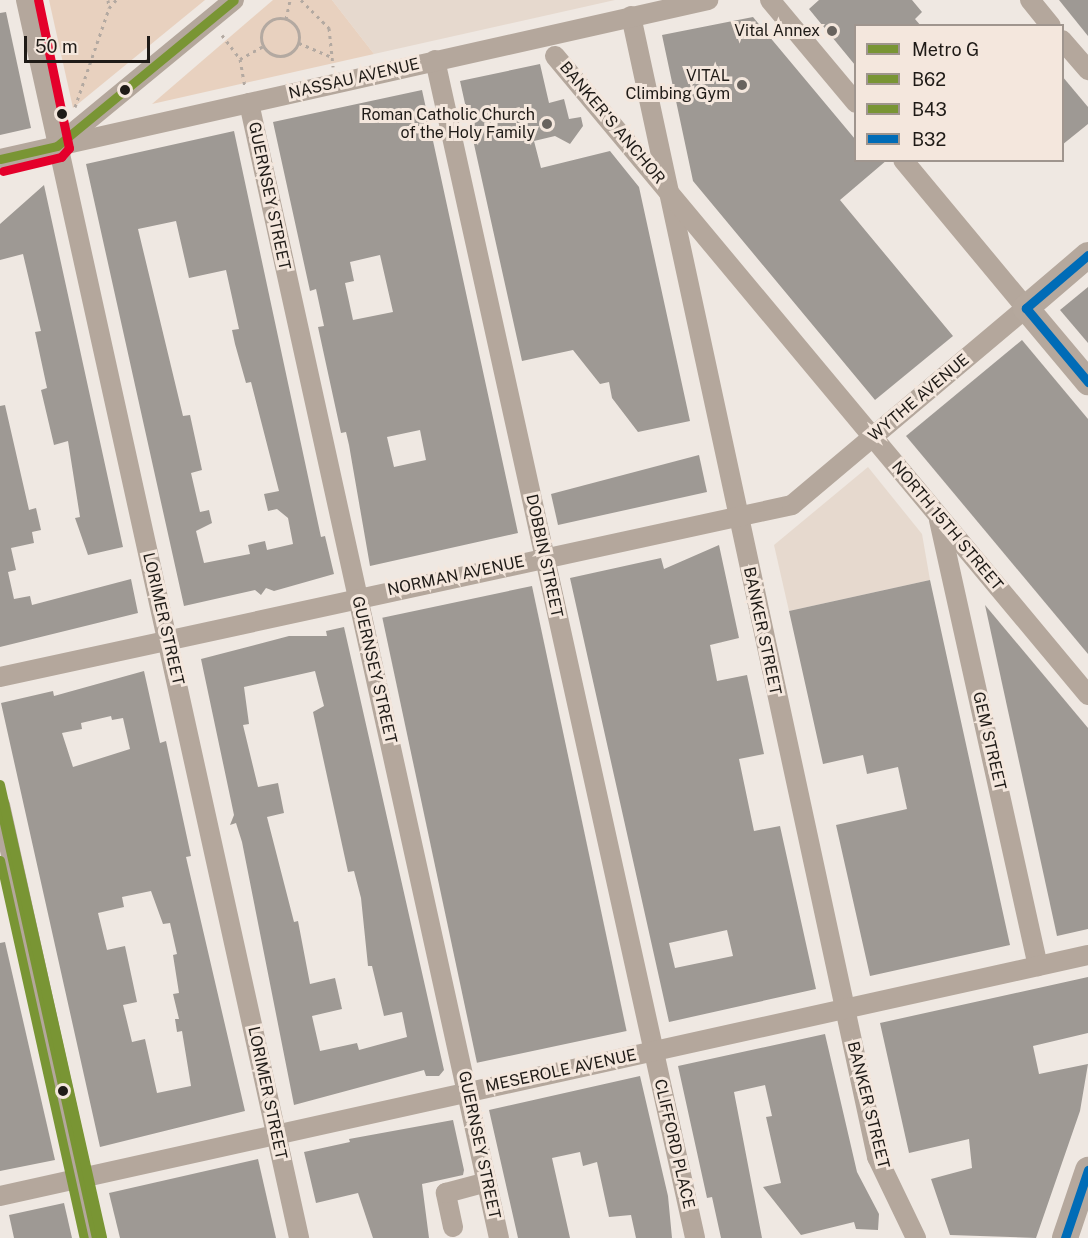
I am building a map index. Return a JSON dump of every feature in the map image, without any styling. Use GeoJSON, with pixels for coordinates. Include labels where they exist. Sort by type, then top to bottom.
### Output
{"type":"FeatureCollection","features":[{"type":"Feature","properties":{"kind":"main road","name":"WYTHE AVENUE"},"geometry":{"type":"LineString","coordinates":[[1026,308],[1088,255]]}},
{"type":"Feature","properties":{"kind":"main road"},"geometry":{"type":"LineString","coordinates":[[1026,308],[1088,382]]}},
{"type":"Feature","properties":{"kind":"main road"},"geometry":{"type":"LineString","coordinates":[[1065,1238],[1088,1170]]}},
{"type":"Feature","properties":{"kind":"street","name":"LORIMER STREET"},"geometry":{"type":"LineString","coordinates":[[26,0],[299,1238]]}},
{"type":"Feature","properties":{"kind":"street"},"geometry":{"type":"LineString","coordinates":[[57,146],[234,0]]}},
{"type":"Feature","properties":{"kind":"street","name":"NASSAU AVENUE"},"geometry":{"type":"LineString","coordinates":[[0,159],[247,95],[435,60],[708,0]]}},
{"type":"Feature","properties":{"kind":"street"},"geometry":{"type":"LineString","coordinates":[[770,0],[854,102]]}},
{"type":"Feature","properties":{"kind":"street"},"geometry":{"type":"LineString","coordinates":[[1030,0],[1049,24]]}},
{"type":"Feature","properties":{"kind":"street","name":"BANKER STREET"},"geometry":{"type":"LineString","coordinates":[[631,16],[737,517],[878,1157],[916,1238]]}},
{"type":"Feature","properties":{"kind":"street"},"geometry":{"type":"LineString","coordinates":[[1064,42],[1088,70]]}},
{"type":"Feature","properties":{"kind":"street","name":"BANKER'S ANCHOR"},"geometry":{"type":"LineString","coordinates":[[555,56],[668,190]]}},
{"type":"Feature","properties":{"kind":"street","name":"DOBBIN STREET"},"geometry":{"type":"LineString","coordinates":[[435,60],[654,1051]]}},
{"type":"Feature","properties":{"kind":"street","name":"GUERNSEY STREET"},"geometry":{"type":"LineString","coordinates":[[247,95],[499,1238]]}},
{"type":"Feature","properties":{"kind":"street"},"geometry":{"type":"LineString","coordinates":[[905,162],[1026,308]]}},
{"type":"Feature","properties":{"kind":"street","name":"NORTH 15TH STREET"},"geometry":{"type":"LineString","coordinates":[[668,190],[1088,695]]}},
{"type":"Feature","properties":{"kind":"street","name":"WYTHE AVENUE"},"geometry":{"type":"LineString","coordinates":[[737,517],[792,505],[1026,308]]}},
{"type":"Feature","properties":{"kind":"street","name":"NORMAN AVENUE"},"geometry":{"type":"LineString","coordinates":[[0,676],[544,556],[737,517]]}},
{"type":"Feature","properties":{"kind":"street","name":"GEM STREET"},"geometry":{"type":"LineString","coordinates":[[939,517],[1038,966]]}},
{"type":"Feature","properties":{"kind":"street"},"geometry":{"type":"LineString","coordinates":[[0,805],[96,1238]]}},
{"type":"Feature","properties":{"kind":"street","name":"MESEROLE AVENUE"},"geometry":{"type":"LineString","coordinates":[[0,1196],[1088,955]]}},
{"type":"Feature","properties":{"kind":"street","name":"CLIFFORD PLACE"},"geometry":{"type":"LineString","coordinates":[[654,1051],[695,1238]]}},
{"type":"Feature","properties":{"kind":"street"},"geometry":{"type":"LineString","coordinates":[[453,1227],[446,1193],[487,1182]]}},
{"type":"Feature","properties":{"kind":"path"},"geometry":{"type":"LineString","coordinates":[[108,0],[109,8]]}},
{"type":"Feature","properties":{"kind":"path"},"geometry":{"type":"LineString","coordinates":[[73,111],[109,8],[116,0]]}},
{"type":"Feature","properties":{"kind":"path"},"geometry":{"type":"LineString","coordinates":[[286,19],[290,0]]}},
{"type":"Feature","properties":{"kind":"path"},"geometry":{"type":"LineString","coordinates":[[301,0],[329,28],[333,69]]}},
{"type":"Feature","properties":{"kind":"path"},"geometry":{"type":"LineString","coordinates":[[286,19],[297,28],[298,43]]}},
{"type":"Feature","properties":{"kind":"path"},"geometry":{"type":"LineString","coordinates":[[263,46],[266,25],[286,19]]}},
{"type":"Feature","properties":{"kind":"path"},"geometry":{"type":"LineString","coordinates":[[222,35],[240,59],[247,95]]}},
{"type":"Feature","properties":{"kind":"path"},"geometry":{"type":"LineString","coordinates":[[298,43],[330,56]]}},
{"type":"Feature","properties":{"kind":"path"},"geometry":{"type":"LineString","coordinates":[[263,46],[282,56],[298,43]]}},
{"type":"Feature","properties":{"kind":"path"},"geometry":{"type":"LineString","coordinates":[[240,59],[263,46]]}},
{"type":"Feature","properties":{"kind":"shaded area"},"geometry":{"type":"Polygon","coordinates":[[[49,0],[205,0],[73,108],[49,0]]]}},
{"type":"Feature","properties":{"kind":"shaded area"},"geometry":{"type":"Polygon","coordinates":[[[273,0],[332,0],[374,54],[152,104],[273,0]]]}},
{"type":"Feature","properties":{"kind":"shaded area"},"geometry":{"type":"Polygon","coordinates":[[[332,0],[615,0],[374,54],[332,0]]]}},
{"type":"Feature","properties":{"kind":"shaded area"},"geometry":{"type":"Polygon","coordinates":[[[868,467],[922,534],[930,580],[789,611],[774,545],[868,467]]]}},
{"type":"Feature","properties":{"kind":"building"},"geometry":{"type":"Polygon","coordinates":[[[819,0],[912,0],[922,12],[915,19],[919,24],[854,24],[854,64],[809,9],[819,0]]]}},
{"type":"Feature","properties":{"kind":"building"},"geometry":{"type":"Polygon","coordinates":[[[1059,0],[1088,0],[1088,36],[1059,0]]]}},
{"type":"Feature","properties":{"kind":"building"},"geometry":{"type":"Polygon","coordinates":[[[6,12],[31,128],[0,135],[0,13],[6,12]]]}},
{"type":"Feature","properties":{"kind":"building"},"geometry":{"type":"Polygon","coordinates":[[[753,17],[854,138],[854,162],[885,162],[840,200],[953,336],[875,400],[693,181],[662,35],[753,17]]]}},
{"type":"Feature","properties":{"kind":"building"},"geometry":{"type":"Polygon","coordinates":[[[540,64],[549,103],[564,99],[569,119],[581,117],[583,126],[570,144],[555,136],[534,141],[541,168],[610,151],[639,187],[690,421],[638,432],[612,398],[609,382],[600,384],[573,350],[522,361],[460,81],[540,64]]]}},
{"type":"Feature","properties":{"kind":"building"},"geometry":{"type":"Polygon","coordinates":[[[1064,78],[1088,107],[1088,124],[1064,143],[1064,78]]]}},
{"type":"Feature","properties":{"kind":"building"},"geometry":{"type":"Polygon","coordinates":[[[422,90],[518,533],[370,566],[349,445],[346,432],[341,433],[318,327],[324,326],[316,289],[310,291],[273,122],[422,90]],[[380,255],[350,262],[354,281],[345,283],[353,320],[393,312],[380,255]],[[420,430],[387,437],[394,467],[426,460],[420,430]]]}},
{"type":"Feature","properties":{"kind":"building"},"geometry":{"type":"Polygon","coordinates":[[[234,131],[321,537],[325,536],[334,574],[274,591],[266,588],[261,595],[255,590],[184,606],[86,164],[234,131]],[[176,221],[138,229],[183,416],[190,415],[202,470],[191,473],[200,512],[209,510],[212,523],[196,531],[204,563],[250,554],[248,545],[265,541],[267,550],[293,544],[288,518],[277,509],[268,511],[264,494],[279,491],[251,382],[246,383],[235,344],[232,330],[239,329],[226,270],[189,278],[176,221]]]}},
{"type":"Feature","properties":{"kind":"building"},"geometry":{"type":"Polygon","coordinates":[[[44,185],[123,547],[88,555],[75,518],[80,517],[68,441],[54,445],[41,390],[47,388],[35,332],[41,331],[23,254],[0,260],[0,224],[44,185]]]}},
{"type":"Feature","properties":{"kind":"building"},"geometry":{"type":"Polygon","coordinates":[[[1088,287],[1088,343],[1060,310],[1088,287]]]}},
{"type":"Feature","properties":{"kind":"building"},"geometry":{"type":"Polygon","coordinates":[[[1022,340],[1088,419],[1088,654],[906,436],[1022,340]]]}},
{"type":"Feature","properties":{"kind":"building"},"geometry":{"type":"Polygon","coordinates":[[[5,405],[29,510],[36,508],[41,530],[32,532],[34,543],[11,548],[16,570],[8,572],[14,599],[30,596],[32,605],[131,579],[138,613],[0,647],[0,406],[5,405]]]}},
{"type":"Feature","properties":{"kind":"building"},"geometry":{"type":"Polygon","coordinates":[[[699,455],[707,492],[558,525],[551,494],[699,455]]]}},
{"type":"Feature","properties":{"kind":"building"},"geometry":{"type":"Polygon","coordinates":[[[719,545],[739,638],[710,645],[717,681],[747,675],[764,754],[739,759],[754,831],[780,826],[816,989],[669,1022],[570,578],[661,558],[664,569],[719,545]],[[727,930],[669,943],[675,968],[733,956],[727,930]]]}},
{"type":"Feature","properties":{"kind":"building"},"geometry":{"type":"Polygon","coordinates":[[[930,580],[1010,945],[870,976],[836,825],[907,809],[898,767],[867,774],[863,755],[823,764],[789,611],[930,580]]]}},
{"type":"Feature","properties":{"kind":"building"},"geometry":{"type":"Polygon","coordinates":[[[532,586],[627,1031],[477,1063],[382,618],[532,586]]]}},
{"type":"Feature","properties":{"kind":"building"},"geometry":{"type":"Polygon","coordinates":[[[985,605],[1088,728],[1088,929],[1057,936],[985,605]]]}},
{"type":"Feature","properties":{"kind":"building"},"geometry":{"type":"Polygon","coordinates":[[[344,627],[444,1070],[439,1076],[426,1076],[424,1070],[294,1105],[242,842],[236,823],[230,825],[234,815],[201,659],[289,636],[327,636],[326,631],[344,627]],[[315,671],[244,687],[249,724],[243,725],[258,787],[278,783],[284,813],[267,817],[294,922],[298,921],[310,984],[335,978],[342,1009],[312,1016],[320,1051],[357,1043],[359,1050],[407,1037],[402,1012],[384,1016],[372,966],[368,966],[361,898],[354,871],[348,872],[313,712],[324,706],[315,671]]]}},
{"type":"Feature","properties":{"kind":"building"},"geometry":{"type":"Polygon","coordinates":[[[144,671],[160,743],[166,741],[191,856],[186,857],[245,1111],[100,1147],[1,703],[53,691],[54,696],[144,671]],[[111,716],[81,723],[82,729],[62,733],[73,767],[130,749],[123,718],[112,720],[111,716]],[[151,891],[122,897],[124,907],[98,913],[107,950],[125,946],[137,1002],[123,1005],[132,1042],[145,1039],[157,1093],[191,1086],[182,1031],[177,1032],[175,1019],[179,1019],[173,994],[179,993],[173,955],[177,954],[170,923],[163,924],[151,891]]]}},
{"type":"Feature","properties":{"kind":"building"},"geometry":{"type":"Polygon","coordinates":[[[5,942],[55,1160],[0,1171],[0,943],[5,942]]]}},
{"type":"Feature","properties":{"kind":"building"},"geometry":{"type":"Polygon","coordinates":[[[1088,977],[1088,1033],[1033,1046],[1039,1074],[1088,1064],[1080,1111],[1036,1238],[950,1235],[931,1179],[972,1168],[969,1139],[909,1153],[880,1023],[1088,977]]]}},
{"type":"Feature","properties":{"kind":"building"},"geometry":{"type":"Polygon","coordinates":[[[825,1034],[857,1172],[879,1214],[878,1230],[856,1229],[854,1222],[801,1235],[763,1187],[781,1183],[766,1117],[772,1116],[765,1085],[734,1092],[762,1238],[721,1238],[712,1197],[707,1198],[678,1066],[825,1034]]]}},
{"type":"Feature","properties":{"kind":"building"},"geometry":{"type":"Polygon","coordinates":[[[640,1076],[668,1196],[672,1238],[636,1238],[631,1215],[609,1217],[597,1162],[583,1166],[580,1152],[552,1158],[570,1238],[518,1238],[489,1110],[640,1076]]]}},
{"type":"Feature","properties":{"kind":"building"},"geometry":{"type":"Polygon","coordinates":[[[453,1120],[464,1170],[463,1175],[422,1184],[429,1238],[373,1238],[358,1193],[316,1203],[304,1152],[350,1142],[349,1139],[453,1120]]]}},
{"type":"Feature","properties":{"kind":"building"},"geometry":{"type":"Polygon","coordinates":[[[258,1159],[276,1238],[120,1238],[109,1193],[258,1159]]]}},
{"type":"Feature","properties":{"kind":"building"},"geometry":{"type":"Polygon","coordinates":[[[64,1203],[72,1238],[14,1238],[9,1215],[64,1203]]]}},
{"type":"Feature","properties":{"kind":"metro line","name":"G"},"geometry":{"type":"LineString","coordinates":[[0,785],[102,1238]]}},
{"type":"Feature","properties":{"kind":"transit line"},"geometry":{"type":"LineString","coordinates":[[3,171],[61,157],[69,148],[38,0]]}},
{"type":"Feature","properties":{"kind":"transit line","name":"B62"},"geometry":{"type":"LineString","coordinates":[[0,159],[57,146],[234,0]]}},
{"type":"Feature","properties":{"kind":"transit line","name":"B32"},"geometry":{"type":"LineString","coordinates":[[1088,255],[1026,308],[1088,382]]}},
{"type":"Feature","properties":{"kind":"transit line","name":"B62"},"geometry":{"type":"LineString","coordinates":[[0,805],[96,1238]]}},
{"type":"Feature","properties":{"kind":"transit line","name":"B43"},"geometry":{"type":"LineString","coordinates":[[0,860],[84,1238]]}},
{"type":"Feature","properties":{"kind":"transit line","name":"B32"},"geometry":{"type":"LineString","coordinates":[[1065,1238],[1088,1170]]}},
{"type":"Feature","properties":{"kind":"place","name":"Vital Annex"},"geometry":{"type":"Point","coordinates":[832,31]}},
{"type":"Feature","properties":{"kind":"place","name":"VITAL Climbing Gym"},"geometry":{"type":"Point","coordinates":[742,85]}},
{"type":"Feature","properties":{"kind":"place","name":"Roman Catholic Church of the Holy Family"},"geometry":{"type":"Point","coordinates":[547,124]}}]}
